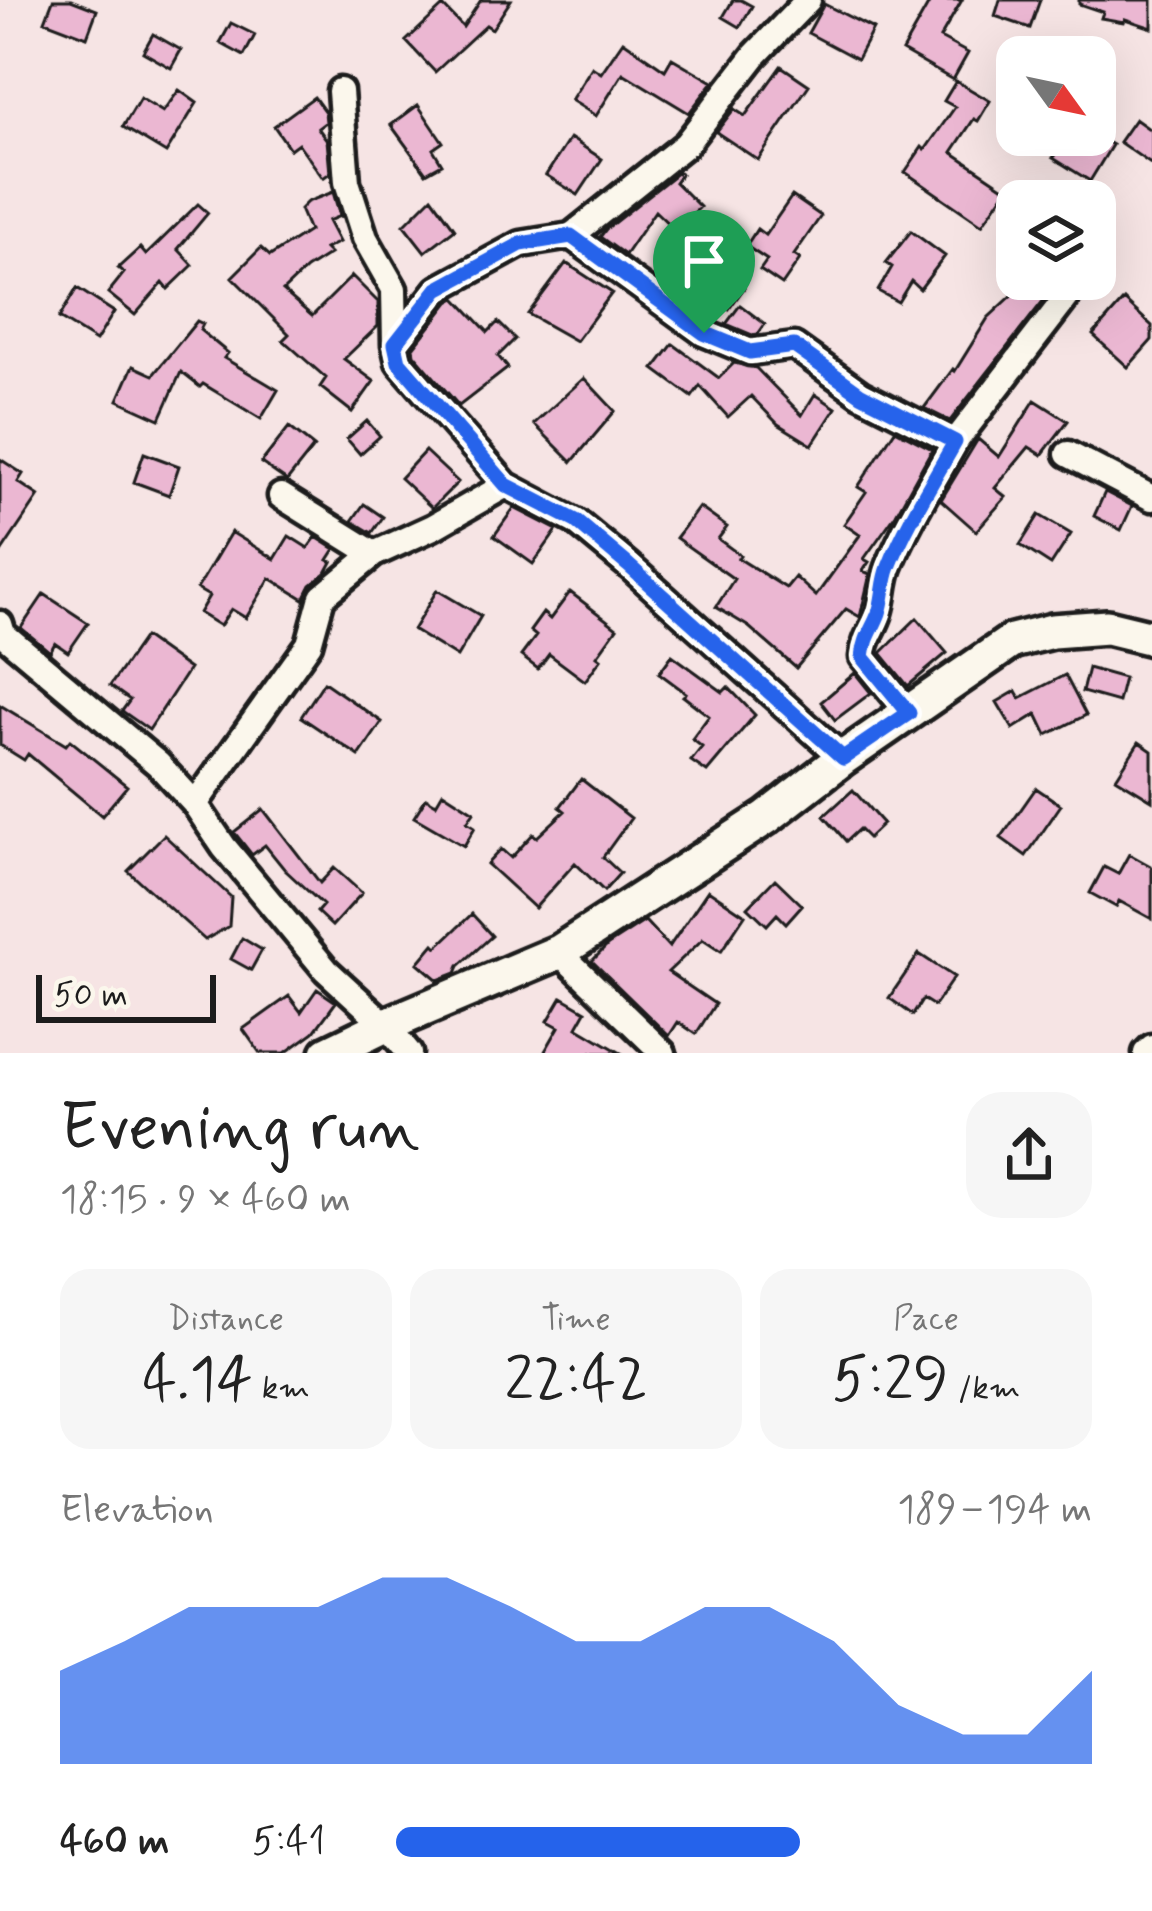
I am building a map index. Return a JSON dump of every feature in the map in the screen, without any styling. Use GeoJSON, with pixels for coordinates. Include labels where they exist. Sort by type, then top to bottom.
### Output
{"type":"FeatureCollection","features":[{"type":"Feature","properties":{"kind":"main road"},"geometry":{"type":"LineString","coordinates":[[328,1053],[559,952],[767,817],[1012,641],[1052,631],[1108,626],[1149,630]]}},
{"type":"Feature","properties":{"kind":"street"},"geometry":{"type":"LineString","coordinates":[[395,344],[438,289],[521,244],[571,236],[686,144],[755,56],[808,0]]}},
{"type":"Feature","properties":{"kind":"street"},"geometry":{"type":"LineString","coordinates":[[340,91],[347,182],[365,238],[394,290],[399,362],[506,485],[576,521],[843,758]]}},
{"type":"Feature","properties":{"kind":"street"},"geometry":{"type":"LineString","coordinates":[[571,236],[704,333],[750,352],[794,346],[861,394],[955,442]]}},
{"type":"Feature","properties":{"kind":"street"},"geometry":{"type":"LineString","coordinates":[[909,713],[863,657],[865,639],[883,600],[886,574],[955,442],[1064,300]]}},
{"type":"Feature","properties":{"kind":"street"},"geometry":{"type":"LineString","coordinates":[[1068,454],[1152,498]]}},
{"type":"Feature","properties":{"kind":"street"},"geometry":{"type":"LineString","coordinates":[[195,805],[308,644],[322,597],[374,554],[506,485]]}},
{"type":"Feature","properties":{"kind":"street"},"geometry":{"type":"LineString","coordinates":[[281,496],[374,554]]}},
{"type":"Feature","properties":{"kind":"street"},"geometry":{"type":"LineString","coordinates":[[0,624],[3,634],[158,764],[326,970],[410,1053]]}},
{"type":"Feature","properties":{"kind":"street"},"geometry":{"type":"LineString","coordinates":[[559,952],[663,1053]]}},
{"type":"Feature","properties":{"kind":"building"},"geometry":{"type":"Polygon","coordinates":[[[53,0],[71,0],[97,10],[87,37],[45,21],[53,0]]]}},
{"type":"Feature","properties":{"kind":"building"},"geometry":{"type":"Polygon","coordinates":[[[481,0],[511,0],[492,29],[486,25],[435,72],[406,41],[443,6],[463,27],[481,0]]]}},
{"type":"Feature","properties":{"kind":"building"},"geometry":{"type":"Polygon","coordinates":[[[733,0],[752,6],[740,27],[723,17],[733,0]]]}},
{"type":"Feature","properties":{"kind":"building"},"geometry":{"type":"Polygon","coordinates":[[[931,0],[962,0],[940,38],[968,53],[953,80],[902,51],[931,0]]]}},
{"type":"Feature","properties":{"kind":"building"},"geometry":{"type":"Polygon","coordinates":[[[1000,0],[1040,0],[1030,28],[995,16],[1000,0]]]}},
{"type":"Feature","properties":{"kind":"building"},"geometry":{"type":"Polygon","coordinates":[[[1079,0],[1152,0],[1152,28],[1125,19],[1101,18],[1103,12],[1079,0]]]}},
{"type":"Feature","properties":{"kind":"building"},"geometry":{"type":"Polygon","coordinates":[[[824,4],[873,29],[857,59],[808,33],[824,4]]]}},
{"type":"Feature","properties":{"kind":"building"},"geometry":{"type":"Polygon","coordinates":[[[231,23],[255,35],[244,56],[220,43],[231,23]]]}},
{"type":"Feature","properties":{"kind":"building"},"geometry":{"type":"Polygon","coordinates":[[[153,34],[181,50],[171,68],[143,52],[153,34]]]}},
{"type":"Feature","properties":{"kind":"building"},"geometry":{"type":"Polygon","coordinates":[[[623,41],[665,70],[672,58],[713,82],[689,113],[623,73],[596,116],[571,100],[592,67],[601,73],[623,41]]]}},
{"type":"Feature","properties":{"kind":"building"},"geometry":{"type":"Polygon","coordinates":[[[781,66],[809,85],[758,160],[716,132],[734,109],[745,116],[781,66]]]}},
{"type":"Feature","properties":{"kind":"building"},"geometry":{"type":"Polygon","coordinates":[[[956,81],[990,101],[952,152],[996,182],[996,205],[982,225],[905,172],[955,107],[944,101],[956,81]]]}},
{"type":"Feature","properties":{"kind":"building"},"geometry":{"type":"Polygon","coordinates":[[[179,90],[197,103],[166,153],[123,127],[140,98],[163,112],[179,90]]]}},
{"type":"Feature","properties":{"kind":"building"},"geometry":{"type":"Polygon","coordinates":[[[314,97],[325,112],[326,122],[318,128],[327,140],[330,173],[323,178],[298,143],[290,149],[274,126],[314,97]]]}},
{"type":"Feature","properties":{"kind":"building"},"geometry":{"type":"Polygon","coordinates":[[[418,105],[443,142],[433,149],[442,164],[426,173],[391,125],[418,105]]]}},
{"type":"Feature","properties":{"kind":"building"},"geometry":{"type":"Polygon","coordinates":[[[1135,119],[1152,131],[1152,165],[1119,142],[1135,119]]]}},
{"type":"Feature","properties":{"kind":"building"},"geometry":{"type":"Polygon","coordinates":[[[570,138],[602,159],[578,195],[546,175],[570,138]]]}},
{"type":"Feature","properties":{"kind":"building"},"geometry":{"type":"Polygon","coordinates":[[[1055,156],[1105,156],[1091,180],[1055,156]]]}},
{"type":"Feature","properties":{"kind":"building"},"geometry":{"type":"Polygon","coordinates":[[[678,172],[675,182],[700,207],[676,231],[655,211],[625,255],[600,237],[606,229],[678,172]]]}},
{"type":"Feature","properties":{"kind":"building"},"geometry":{"type":"Polygon","coordinates":[[[333,192],[340,216],[328,221],[339,242],[325,249],[330,254],[283,291],[312,316],[352,276],[378,302],[378,326],[344,359],[374,381],[352,412],[320,387],[326,378],[283,340],[289,334],[232,277],[261,248],[270,256],[309,231],[300,209],[333,192]]]}},
{"type":"Feature","properties":{"kind":"building"},"geometry":{"type":"Polygon","coordinates":[[[792,196],[821,216],[794,255],[800,259],[782,285],[760,270],[767,260],[746,246],[757,229],[765,235],[792,196]]]}},
{"type":"Feature","properties":{"kind":"building"},"geometry":{"type":"Polygon","coordinates":[[[432,197],[455,229],[425,252],[404,225],[432,197]]]}},
{"type":"Feature","properties":{"kind":"building"},"geometry":{"type":"Polygon","coordinates":[[[198,204],[208,213],[178,249],[193,265],[168,289],[163,283],[135,315],[108,293],[124,273],[118,268],[140,248],[146,255],[198,204]]]}},
{"type":"Feature","properties":{"kind":"building"},"geometry":{"type":"Polygon","coordinates":[[[911,231],[945,256],[920,289],[911,281],[898,302],[878,291],[892,267],[886,263],[911,231]]]}},
{"type":"Feature","properties":{"kind":"building"},"geometry":{"type":"Polygon","coordinates":[[[689,243],[744,288],[729,309],[672,268],[689,243]]]}},
{"type":"Feature","properties":{"kind":"building"},"geometry":{"type":"Polygon","coordinates":[[[566,263],[612,293],[576,341],[528,314],[566,263]]]}},
{"type":"Feature","properties":{"kind":"building"},"geometry":{"type":"Polygon","coordinates":[[[77,288],[114,312],[96,341],[59,318],[77,288]]]}},
{"type":"Feature","properties":{"kind":"building"},"geometry":{"type":"Polygon","coordinates":[[[456,298],[488,332],[498,322],[515,339],[498,356],[508,368],[459,406],[413,348],[456,298]]]}},
{"type":"Feature","properties":{"kind":"building"},"geometry":{"type":"Polygon","coordinates":[[[1007,300],[1044,300],[950,421],[924,408],[955,371],[988,318],[1007,300]]]}},
{"type":"Feature","properties":{"kind":"building"},"geometry":{"type":"Polygon","coordinates":[[[1124,300],[1152,326],[1152,340],[1128,367],[1093,335],[1124,300]]]}},
{"type":"Feature","properties":{"kind":"building"},"geometry":{"type":"Polygon","coordinates":[[[740,305],[765,324],[758,334],[726,324],[740,305]]]}},
{"type":"Feature","properties":{"kind":"building"},"geometry":{"type":"Polygon","coordinates":[[[197,321],[203,324],[200,330],[228,353],[224,358],[278,390],[261,419],[181,372],[160,419],[118,400],[133,366],[153,375],[197,321]]]}},
{"type":"Feature","properties":{"kind":"building"},"geometry":{"type":"Polygon","coordinates":[[[673,344],[719,378],[734,363],[756,368],[802,415],[815,394],[836,408],[812,445],[778,424],[751,396],[728,417],[700,386],[692,397],[654,369],[673,344]]]}},
{"type":"Feature","properties":{"kind":"building"},"geometry":{"type":"Polygon","coordinates":[[[584,378],[615,411],[572,462],[534,424],[584,378]]]}},
{"type":"Feature","properties":{"kind":"building"},"geometry":{"type":"Polygon","coordinates":[[[1035,400],[1068,421],[1042,455],[1029,447],[995,488],[1006,497],[976,531],[941,500],[978,439],[999,457],[1035,400]]]}},
{"type":"Feature","properties":{"kind":"building"},"geometry":{"type":"Polygon","coordinates":[[[367,421],[380,436],[360,454],[347,439],[367,421]]]}},
{"type":"Feature","properties":{"kind":"building"},"geometry":{"type":"Polygon","coordinates":[[[289,427],[314,447],[287,481],[261,463],[289,427]]]}},
{"type":"Feature","properties":{"kind":"building"},"geometry":{"type":"Polygon","coordinates":[[[895,430],[932,449],[864,559],[869,562],[863,571],[870,574],[860,617],[846,609],[796,668],[749,627],[716,607],[734,579],[676,538],[699,507],[727,527],[718,539],[738,558],[786,588],[795,577],[816,596],[860,535],[844,524],[866,492],[858,487],[895,430]]]}},
{"type":"Feature","properties":{"kind":"building"},"geometry":{"type":"Polygon","coordinates":[[[425,451],[458,482],[432,508],[400,478],[425,451]]]}},
{"type":"Feature","properties":{"kind":"building"},"geometry":{"type":"Polygon","coordinates":[[[144,453],[179,466],[169,495],[134,482],[144,453]]]}},
{"type":"Feature","properties":{"kind":"building"},"geometry":{"type":"Polygon","coordinates":[[[0,459],[23,474],[18,482],[39,496],[0,554],[0,459]]]}},
{"type":"Feature","properties":{"kind":"building"},"geometry":{"type":"Polygon","coordinates":[[[1105,492],[1132,506],[1121,530],[1094,516],[1105,492]]]}},
{"type":"Feature","properties":{"kind":"building"},"geometry":{"type":"Polygon","coordinates":[[[364,504],[383,517],[372,533],[352,521],[364,504]]]}},
{"type":"Feature","properties":{"kind":"building"},"geometry":{"type":"Polygon","coordinates":[[[514,508],[557,530],[533,564],[494,536],[514,508]]]}},
{"type":"Feature","properties":{"kind":"building"},"geometry":{"type":"Polygon","coordinates":[[[1039,515],[1071,534],[1051,565],[1020,545],[1039,515]]]}},
{"type":"Feature","properties":{"kind":"building"},"geometry":{"type":"Polygon","coordinates":[[[231,532],[275,559],[289,536],[308,548],[316,537],[335,549],[326,573],[311,585],[304,599],[270,578],[246,618],[231,609],[220,626],[199,613],[209,596],[197,589],[231,532]]]}},
{"type":"Feature","properties":{"kind":"building"},"geometry":{"type":"Polygon","coordinates":[[[437,590],[481,616],[457,657],[413,630],[437,590]]]}},
{"type":"Feature","properties":{"kind":"building"},"geometry":{"type":"Polygon","coordinates":[[[570,592],[617,628],[585,681],[549,654],[538,669],[521,656],[536,636],[530,631],[543,613],[550,619],[570,592]]]}},
{"type":"Feature","properties":{"kind":"building"},"geometry":{"type":"Polygon","coordinates":[[[44,594],[88,623],[68,652],[55,643],[50,652],[21,628],[44,594]]]}},
{"type":"Feature","properties":{"kind":"building"},"geometry":{"type":"Polygon","coordinates":[[[917,618],[947,653],[908,686],[881,653],[917,618]]]}},
{"type":"Feature","properties":{"kind":"building"},"geometry":{"type":"Polygon","coordinates":[[[144,637],[189,669],[149,730],[122,711],[130,700],[110,686],[144,637]]]}},
{"type":"Feature","properties":{"kind":"building"},"geometry":{"type":"Polygon","coordinates":[[[672,655],[723,692],[728,687],[755,715],[707,772],[691,761],[702,747],[692,739],[709,716],[659,673],[672,655]]]}},
{"type":"Feature","properties":{"kind":"building"},"geometry":{"type":"Polygon","coordinates":[[[1088,668],[1124,678],[1118,702],[1082,692],[1088,668]]]}},
{"type":"Feature","properties":{"kind":"building"},"geometry":{"type":"Polygon","coordinates":[[[855,673],[871,693],[835,720],[821,702],[855,673]]]}},
{"type":"Feature","properties":{"kind":"building"},"geometry":{"type":"Polygon","coordinates":[[[1065,675],[1086,715],[1047,735],[1037,714],[1013,729],[997,702],[1016,691],[1020,698],[1065,675]]]}},
{"type":"Feature","properties":{"kind":"building"},"geometry":{"type":"Polygon","coordinates":[[[324,682],[382,722],[359,756],[301,717],[324,682]]]}},
{"type":"Feature","properties":{"kind":"building"},"geometry":{"type":"Polygon","coordinates":[[[0,705],[66,745],[70,740],[127,786],[102,816],[28,754],[24,760],[0,745],[0,705]]]}},
{"type":"Feature","properties":{"kind":"building"},"geometry":{"type":"Polygon","coordinates":[[[1139,742],[1152,751],[1152,800],[1116,778],[1139,742]]]}},
{"type":"Feature","properties":{"kind":"building"},"geometry":{"type":"Polygon","coordinates":[[[581,779],[631,818],[603,857],[620,873],[604,891],[575,863],[535,908],[487,864],[501,849],[511,858],[533,834],[537,837],[565,811],[560,807],[581,779]]]}},
{"type":"Feature","properties":{"kind":"building"},"geometry":{"type":"Polygon","coordinates":[[[1036,788],[1061,805],[1026,856],[1001,838],[1036,788]]]}},
{"type":"Feature","properties":{"kind":"building"},"geometry":{"type":"Polygon","coordinates":[[[853,790],[883,824],[868,838],[859,829],[846,841],[824,816],[853,790]]]}},
{"type":"Feature","properties":{"kind":"building"},"geometry":{"type":"Polygon","coordinates":[[[443,792],[474,812],[467,822],[475,827],[464,846],[414,817],[426,798],[436,804],[443,792]]]}},
{"type":"Feature","properties":{"kind":"building"},"geometry":{"type":"Polygon","coordinates":[[[263,809],[320,883],[334,868],[362,893],[332,926],[317,912],[323,905],[265,845],[252,855],[234,832],[263,809]]]}},
{"type":"Feature","properties":{"kind":"building"},"geometry":{"type":"Polygon","coordinates":[[[164,835],[231,897],[229,926],[205,940],[128,871],[164,835]]]}},
{"type":"Feature","properties":{"kind":"building"},"geometry":{"type":"Polygon","coordinates":[[[1129,854],[1152,867],[1152,919],[1119,901],[1116,907],[1090,893],[1104,867],[1118,874],[1129,854]]]}},
{"type":"Feature","properties":{"kind":"building"},"geometry":{"type":"Polygon","coordinates":[[[775,879],[802,905],[786,923],[777,914],[767,925],[748,907],[775,879]]]}},
{"type":"Feature","properties":{"kind":"building"},"geometry":{"type":"Polygon","coordinates":[[[708,890],[745,915],[721,951],[703,939],[668,972],[715,1004],[696,1034],[678,1022],[669,1036],[592,961],[645,921],[669,947],[708,890]]]}},
{"type":"Feature","properties":{"kind":"building"},"geometry":{"type":"Polygon","coordinates":[[[472,914],[492,936],[456,973],[438,980],[418,963],[472,914]]]}},
{"type":"Feature","properties":{"kind":"building"},"geometry":{"type":"Polygon","coordinates":[[[242,938],[262,950],[251,970],[231,959],[242,938]]]}},
{"type":"Feature","properties":{"kind":"building"},"geometry":{"type":"Polygon","coordinates":[[[919,954],[954,977],[934,1006],[923,999],[913,1015],[889,998],[919,954]]]}},
{"type":"Feature","properties":{"kind":"building"},"geometry":{"type":"Polygon","coordinates":[[[317,989],[336,1002],[314,1032],[285,1053],[260,1053],[243,1029],[289,996],[301,1012],[317,989]]]}},
{"type":"Feature","properties":{"kind":"building"},"geometry":{"type":"Polygon","coordinates":[[[562,997],[586,1011],[577,1027],[621,1053],[544,1053],[559,1027],[548,1021],[562,997]]]}},
{"type":"Feature","properties":{"kind":"route"},"geometry":{"type":"LineString","coordinates":[[571,236],[704,333],[750,352],[794,346],[861,394],[955,442],[898,546],[876,620],[865,639],[863,657],[909,713],[843,758],[576,521],[506,485],[399,362],[395,344],[438,289],[521,244],[571,236]]}}]}
